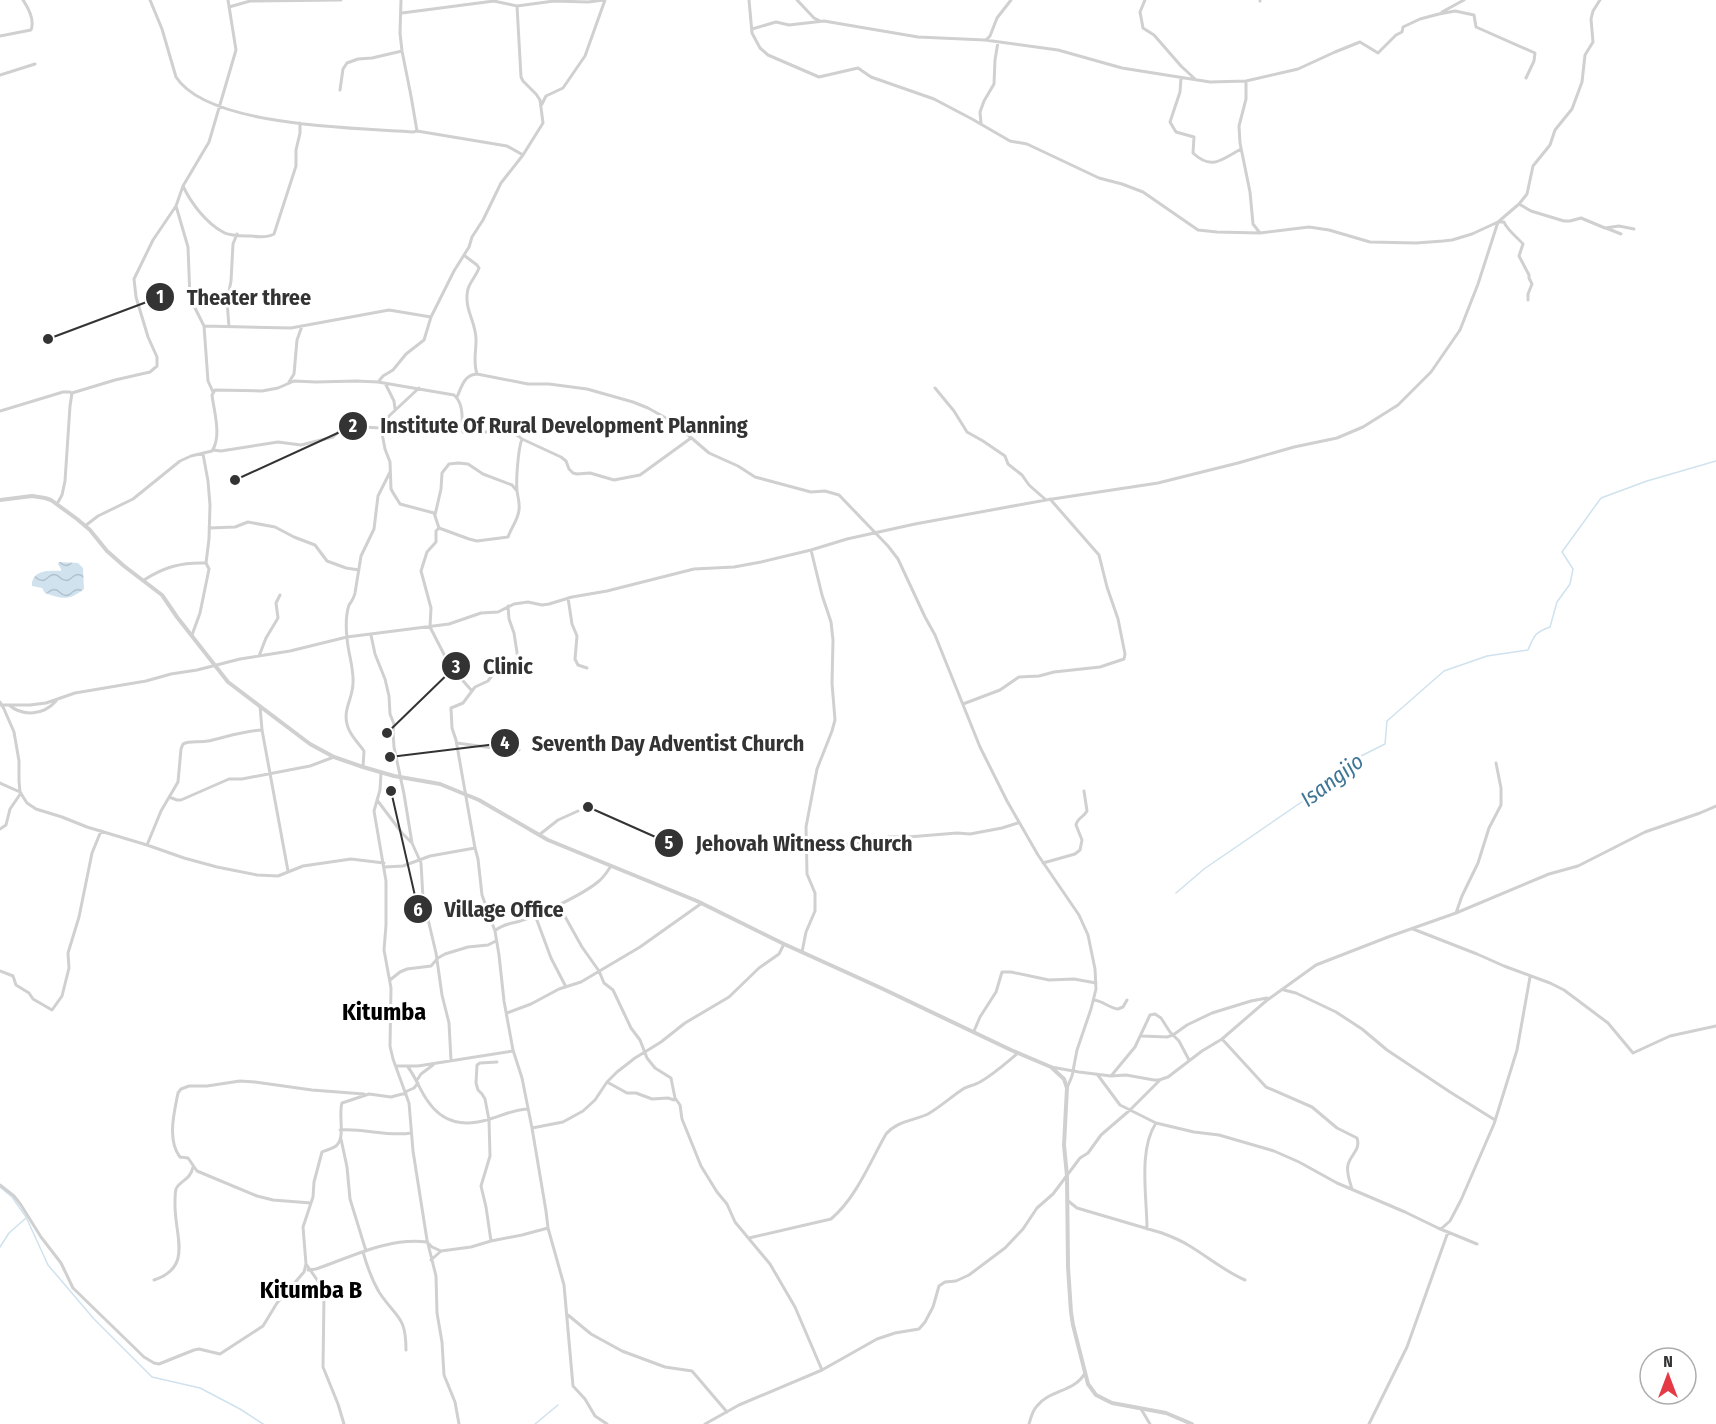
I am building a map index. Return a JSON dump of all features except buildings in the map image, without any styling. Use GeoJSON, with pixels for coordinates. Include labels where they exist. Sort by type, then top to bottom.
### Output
{"type":"FeatureCollection","features":[{"type":"Feature","properties":{"kind":"street"},"geometry":{"type":"LineString","coordinates":[[0,36],[27,32],[32,28],[29,10],[23,0]]}},
{"type":"Feature","properties":{"kind":"street"},"geometry":{"type":"LineString","coordinates":[[150,0],[179,82],[219,108],[259,118],[300,123],[417,131],[507,146],[523,155]]}},
{"type":"Feature","properties":{"kind":"street"},"geometry":{"type":"LineString","coordinates":[[72,394],[88,387],[150,372],[157,366],[157,357],[148,337],[136,297],[134,279],[153,240],[176,206],[183,186],[209,142],[236,50],[228,0]]}},
{"type":"Feature","properties":{"kind":"street"},"geometry":{"type":"LineString","coordinates":[[229,7],[250,1],[341,0]]}},
{"type":"Feature","properties":{"kind":"street"},"geometry":{"type":"LineString","coordinates":[[401,0],[402,51],[417,131]]}},
{"type":"Feature","properties":{"kind":"street"},"geometry":{"type":"LineString","coordinates":[[401,14],[494,0],[517,6],[554,1],[605,0],[585,56],[563,88],[546,96],[542,106]]}},
{"type":"Feature","properties":{"kind":"street"},"geometry":{"type":"LineString","coordinates":[[749,0],[755,40],[768,55],[816,76],[858,68],[871,77],[934,99],[1010,141],[1038,148],[1099,178],[1143,192],[1198,230],[1260,233],[1309,227],[1329,230],[1370,242],[1416,243],[1452,240],[1472,234],[1498,222],[1527,194],[1533,166],[1549,147],[1555,130],[1572,109],[1582,80],[1585,55],[1593,42],[1591,24],[1593,11],[1600,0]]}},
{"type":"Feature","properties":{"kind":"street"},"geometry":{"type":"LineString","coordinates":[[797,0],[814,18],[820,21]]}},
{"type":"Feature","properties":{"kind":"street"},"geometry":{"type":"LineString","coordinates":[[985,40],[990,36],[994,23],[1011,0]]}},
{"type":"Feature","properties":{"kind":"street"},"geometry":{"type":"LineString","coordinates":[[1145,0],[1140,12],[1143,28],[1154,35],[1181,66],[1197,80]]}},
{"type":"Feature","properties":{"kind":"street"},"geometry":{"type":"LineString","coordinates":[[1439,14],[1464,0]]}},
{"type":"Feature","properties":{"kind":"street"},"geometry":{"type":"LineString","coordinates":[[378,382],[424,340],[432,317],[454,271],[501,183],[523,155],[543,123],[542,106],[536,94],[521,77],[517,6]]}},
{"type":"Feature","properties":{"kind":"street"},"geometry":{"type":"LineString","coordinates":[[752,29],[776,22],[789,25],[820,21],[918,37],[985,40],[1058,50],[1122,68],[1210,82],[1246,81],[1298,69],[1360,42],[1378,53],[1402,32],[1405,26],[1420,19],[1460,11],[1475,17],[1476,27],[1534,52],[1534,61],[1526,78]]}},
{"type":"Feature","properties":{"kind":"street"},"geometry":{"type":"LineString","coordinates":[[981,124],[980,112],[994,84],[998,42]]}},
{"type":"Feature","properties":{"kind":"street"},"geometry":{"type":"LineString","coordinates":[[340,90],[343,69],[347,63],[402,51]]}},
{"type":"Feature","properties":{"kind":"street"},"geometry":{"type":"LineString","coordinates":[[0,75],[35,64]]}},
{"type":"Feature","properties":{"kind":"street"},"geometry":{"type":"LineString","coordinates":[[1181,78],[1180,92],[1170,122],[1176,132],[1193,136],[1193,153],[1208,163],[1214,163],[1241,149]]}},
{"type":"Feature","properties":{"kind":"street"},"geometry":{"type":"LineString","coordinates":[[1246,81],[1246,99],[1239,126],[1241,149],[1250,192],[1253,224],[1260,233]]}},
{"type":"Feature","properties":{"kind":"street"},"geometry":{"type":"LineString","coordinates":[[183,186],[207,219],[223,232],[270,237],[296,166],[300,123]]}},
{"type":"Feature","properties":{"kind":"street"},"geometry":{"type":"LineString","coordinates":[[1519,204],[1531,211],[1564,220],[1581,218],[1621,234]]}},
{"type":"Feature","properties":{"kind":"street"},"geometry":{"type":"LineString","coordinates":[[176,206],[188,248],[190,298],[204,326],[208,381],[213,392],[217,437],[213,450]]}},
{"type":"Feature","properties":{"kind":"street"},"geometry":{"type":"LineString","coordinates":[[1498,222],[1504,222],[1523,244],[1519,256],[1532,284],[1528,300]]}},
{"type":"Feature","properties":{"kind":"street"},"geometry":{"type":"LineString","coordinates":[[474,847],[419,859],[403,866],[351,859],[315,864],[275,876],[200,862],[36,809],[27,803],[21,793],[19,758],[13,729],[1,704],[30,705],[75,693],[138,683],[347,637],[449,624],[481,613],[498,612],[508,606],[528,602],[549,604],[694,569],[734,567],[761,562],[875,532],[1048,500],[1158,483],[1337,438],[1363,427],[1398,405],[1431,372],[1460,330],[1498,222]]}},
{"type":"Feature","properties":{"kind":"street"},"geometry":{"type":"LineString","coordinates":[[1605,228],[1619,226],[1634,229]]}},
{"type":"Feature","properties":{"kind":"street"},"geometry":{"type":"LineString","coordinates":[[229,327],[227,301],[231,281],[233,243],[237,234]]}},
{"type":"Feature","properties":{"kind":"street"},"geometry":{"type":"LineString","coordinates":[[464,256],[479,268],[469,286],[467,297],[468,313],[477,340],[474,361],[477,374]]}},
{"type":"Feature","properties":{"kind":"street"},"geometry":{"type":"LineString","coordinates":[[204,326],[291,328],[389,310],[432,317]]}},
{"type":"Feature","properties":{"kind":"street"},"geometry":{"type":"LineString","coordinates":[[289,382],[294,374],[297,340],[302,326]]}},
{"type":"Feature","properties":{"kind":"street"},"geometry":{"type":"LineString","coordinates":[[691,438],[640,475],[614,480],[590,473],[578,474],[569,470],[566,461],[561,457],[514,434],[463,432],[463,415],[457,397],[467,377],[477,374],[528,384],[587,388],[633,402],[674,422],[709,453],[738,466],[760,480],[811,492],[825,491],[839,495],[898,559],[935,635],[980,747],[1019,822],[1086,929],[1092,952],[1096,984],[1094,1000],[1067,1088],[1064,1138],[1072,1326],[1089,1388],[1099,1397],[1118,1405],[1166,1413],[1192,1424]]}},
{"type":"Feature","properties":{"kind":"street"},"geometry":{"type":"LineString","coordinates":[[213,392],[217,389],[262,391],[278,388],[294,381],[378,382],[457,397]]}},
{"type":"Feature","properties":{"kind":"street"},"geometry":{"type":"LineString","coordinates":[[385,383],[395,409]]}},
{"type":"Feature","properties":{"kind":"street"},"geometry":{"type":"LineString","coordinates":[[419,388],[395,409],[381,428],[390,462],[391,489],[400,504],[429,510],[435,515],[439,528],[436,531],[436,543],[427,552],[421,572],[430,608],[430,627],[450,666],[472,691]]}},
{"type":"Feature","properties":{"kind":"street"},"geometry":{"type":"LineString","coordinates":[[935,388],[954,411],[967,432],[1005,456],[1008,464],[1048,500],[1099,555],[1107,587],[1119,619],[1125,654],[1124,659],[1100,667],[1020,677],[1000,690],[963,704]]}},
{"type":"Feature","properties":{"kind":"street"},"geometry":{"type":"LineString","coordinates":[[0,411],[63,392],[72,394]]}},
{"type":"Feature","properties":{"kind":"street"},"geometry":{"type":"LineString","coordinates":[[57,504],[65,481],[72,394]]}},
{"type":"Feature","properties":{"kind":"street"},"geometry":{"type":"LineString","coordinates":[[85,526],[98,516],[132,499],[180,461],[191,456],[213,450],[221,451],[278,442],[301,445],[333,437],[345,426],[381,428]]}},
{"type":"Feature","properties":{"kind":"street"},"geometry":{"type":"LineString","coordinates":[[439,528],[477,541],[508,537],[519,514],[517,468],[522,439]]}},
{"type":"Feature","properties":{"kind":"street"},"geometry":{"type":"LineString","coordinates":[[192,635],[200,613],[209,569],[206,562],[210,528],[208,481],[202,454]]}},
{"type":"Feature","properties":{"kind":"street"},"geometry":{"type":"LineString","coordinates":[[435,515],[442,473],[449,464],[468,465],[483,474],[512,485],[517,490]]}},
{"type":"Feature","properties":{"kind":"street"},"geometry":{"type":"LineString","coordinates":[[363,767],[365,754],[362,747],[352,738],[346,720],[346,709],[353,684],[347,637],[349,607],[354,599],[361,556],[374,529],[378,496],[390,472]]}},
{"type":"Feature","properties":{"kind":"street"},"geometry":{"type":"LineString","coordinates":[[0,500],[32,496],[45,498],[57,504],[85,526],[115,558],[162,595],[228,682],[310,744],[334,757],[400,777],[440,784],[484,803],[539,836],[702,903],[784,945],[1018,1053],[1051,1067],[1073,1071],[1159,1080],[1168,1077],[1189,1060],[1222,1039],[1269,998],[1316,965],[1585,862],[1645,832],[1716,806]]}},
{"type":"Feature","properties":{"kind":"street"},"geometry":{"type":"LineString","coordinates":[[210,528],[235,527],[246,522],[276,527],[315,545],[327,561],[359,570]]}},
{"type":"Feature","properties":{"kind":"street"},"geometry":{"type":"LineString","coordinates":[[802,952],[806,932],[815,910],[815,893],[807,874],[806,827],[816,775],[836,714],[832,683],[831,622],[811,550]]}},
{"type":"Feature","properties":{"kind":"street"},"geometry":{"type":"LineString","coordinates":[[144,580],[163,569],[185,563],[206,562]]}},
{"type":"Feature","properties":{"kind":"street"},"geometry":{"type":"LineString","coordinates":[[259,656],[278,618],[276,603],[280,595]]}},
{"type":"Feature","properties":{"kind":"street"},"geometry":{"type":"LineString","coordinates":[[568,598],[572,624],[577,636],[575,659],[578,665],[587,668]]}},
{"type":"Feature","properties":{"kind":"street"},"geometry":{"type":"LineString","coordinates":[[508,606],[518,658],[494,673],[488,681],[476,687],[463,703],[452,707],[452,728],[457,743],[478,859],[482,895],[495,931],[513,1050],[522,1078],[532,1128],[548,1228],[561,1272],[568,1315],[573,1386],[585,1399],[595,1416],[607,1424]]}},
{"type":"Feature","properties":{"kind":"street"},"geometry":{"type":"LineString","coordinates":[[371,635],[375,654],[386,679],[390,714],[394,724],[394,747],[412,843],[423,874],[423,898],[449,1023],[451,1060]]}},
{"type":"Feature","properties":{"kind":"street"},"geometry":{"type":"LineString","coordinates":[[8,704],[17,711],[36,713],[48,709],[57,699]]}},
{"type":"Feature","properties":{"kind":"street"},"geometry":{"type":"LineString","coordinates":[[260,706],[269,774],[288,871]]}},
{"type":"Feature","properties":{"kind":"street"},"geometry":{"type":"LineString","coordinates":[[147,845],[161,811],[178,782],[181,749],[185,743],[208,741],[248,731],[262,730]]}},
{"type":"Feature","properties":{"kind":"street"},"geometry":{"type":"LineString","coordinates":[[457,743],[501,749],[510,747],[519,750]]}},
{"type":"Feature","properties":{"kind":"street"},"geometry":{"type":"LineString","coordinates":[[169,797],[181,800],[229,779],[242,779],[317,765],[334,757]]}},
{"type":"Feature","properties":{"kind":"street"},"geometry":{"type":"LineString","coordinates":[[1456,913],[1478,863],[1489,828],[1501,805],[1501,789],[1496,763]]}},
{"type":"Feature","properties":{"kind":"street"},"geometry":{"type":"LineString","coordinates":[[381,772],[374,811],[384,865],[387,905],[384,956],[392,995],[390,1040],[393,1059],[408,1103],[427,1242],[436,1276],[437,1312],[444,1375],[455,1402],[459,1424]]}},
{"type":"Feature","properties":{"kind":"street"},"geometry":{"type":"LineString","coordinates":[[0,783],[21,793]]}},
{"type":"Feature","properties":{"kind":"street"},"geometry":{"type":"LineString","coordinates":[[1043,863],[1075,854],[1080,850],[1082,840],[1076,825],[1078,819],[1087,810],[1083,790]]}},
{"type":"Feature","properties":{"kind":"street"},"geometry":{"type":"LineString","coordinates":[[0,829],[6,825],[10,809],[21,793]]}},
{"type":"Feature","properties":{"kind":"street"},"geometry":{"type":"LineString","coordinates":[[377,800],[412,843]]}},
{"type":"Feature","properties":{"kind":"street"},"geometry":{"type":"LineString","coordinates":[[539,836],[558,820],[578,811]]}},
{"type":"Feature","properties":{"kind":"street"},"geometry":{"type":"LineString","coordinates":[[807,846],[835,846],[889,837],[970,834],[1019,822]]}},
{"type":"Feature","properties":{"kind":"street"},"geometry":{"type":"LineString","coordinates":[[0,971],[13,976],[16,985],[48,1009],[52,1010],[57,1004],[62,996],[69,970],[68,953],[75,934],[92,852],[101,831]]}},
{"type":"Feature","properties":{"kind":"street"},"geometry":{"type":"LineString","coordinates":[[495,931],[502,926],[535,915],[597,884],[605,876],[610,866]]}},
{"type":"Feature","properties":{"kind":"street"},"geometry":{"type":"LineString","coordinates":[[507,1013],[581,982],[640,947],[702,903]]}},
{"type":"Feature","properties":{"kind":"street"},"geometry":{"type":"LineString","coordinates":[[558,904],[604,983],[614,993],[631,1028],[640,1040],[644,1052],[655,1068],[672,1078],[676,1101],[680,1106],[682,1119],[701,1166],[727,1204],[735,1222],[765,1257],[795,1307],[822,1370]]}},
{"type":"Feature","properties":{"kind":"street"},"geometry":{"type":"LineString","coordinates":[[535,915],[551,958],[566,987]]}},
{"type":"Feature","properties":{"kind":"street"},"geometry":{"type":"LineString","coordinates":[[1411,928],[1550,983],[1574,996],[1608,1023],[1633,1053],[1670,1036],[1716,1026]]}},
{"type":"Feature","properties":{"kind":"street"},"geometry":{"type":"LineString","coordinates":[[390,980],[407,969],[428,967],[442,956],[496,941]]}},
{"type":"Feature","properties":{"kind":"street"},"geometry":{"type":"LineString","coordinates":[[532,1128],[559,1123],[578,1114],[595,1100],[607,1082],[622,1068],[662,1042],[685,1023],[729,997],[759,968],[779,954],[784,945]]}},
{"type":"Feature","properties":{"kind":"street"},"geometry":{"type":"LineString","coordinates":[[974,1031],[996,992],[1002,972],[1049,980],[1074,979],[1096,984]]}},
{"type":"Feature","properties":{"kind":"street"},"geometry":{"type":"LineString","coordinates":[[1441,1229],[1450,1221],[1461,1200],[1495,1120],[1517,1050],[1530,977]]}},
{"type":"Feature","properties":{"kind":"street"},"geometry":{"type":"LineString","coordinates":[[1282,990],[1296,993],[1336,1012],[1365,1031],[1387,1050],[1495,1120]]}},
{"type":"Feature","properties":{"kind":"street"},"geometry":{"type":"LineString","coordinates":[[1142,1036],[1173,1035],[1186,1025],[1220,1010],[1269,998]]}},
{"type":"Feature","properties":{"kind":"street"},"geometry":{"type":"LineString","coordinates":[[1094,1000],[1118,1009],[1123,1007],[1127,1000]]}},
{"type":"Feature","properties":{"kind":"street"},"geometry":{"type":"LineString","coordinates":[[1111,1076],[1135,1047],[1142,1036],[1148,1017],[1153,1014],[1161,1017],[1182,1045],[1189,1060]]}},
{"type":"Feature","properties":{"kind":"street"},"geometry":{"type":"LineString","coordinates":[[1222,1039],[1266,1087],[1312,1107],[1337,1128],[1358,1138],[1359,1146],[1348,1164],[1347,1173],[1352,1189]]}},
{"type":"Feature","properties":{"kind":"street"},"geometry":{"type":"LineString","coordinates":[[396,1066],[408,1067],[513,1050]]}},
{"type":"Feature","properties":{"kind":"street"},"geometry":{"type":"LineString","coordinates":[[748,1238],[831,1219],[851,1195],[891,1129],[937,1109],[961,1091],[981,1082],[1018,1053]]}},
{"type":"Feature","properties":{"kind":"street"},"geometry":{"type":"LineString","coordinates":[[491,1240],[481,1186],[490,1156],[489,1120],[484,1099],[477,1089],[476,1070],[480,1063],[497,1062]]}},
{"type":"Feature","properties":{"kind":"street"},"geometry":{"type":"LineString","coordinates":[[311,1203],[264,1198],[201,1172],[188,1158],[180,1157],[172,1137],[178,1093],[185,1087],[255,1082],[303,1090],[392,1097],[414,1088],[423,1072],[437,1063]]}},
{"type":"Feature","properties":{"kind":"street"},"geometry":{"type":"LineString","coordinates":[[408,1067],[429,1103],[449,1121],[461,1123],[489,1120],[511,1111],[527,1109]]}},
{"type":"Feature","properties":{"kind":"street"},"geometry":{"type":"LineString","coordinates":[[1051,1067],[1064,1079],[1067,1088]]}},
{"type":"Feature","properties":{"kind":"street"},"geometry":{"type":"LineString","coordinates":[[1097,1074],[1119,1103],[1156,1123],[1218,1135],[1274,1151],[1352,1189],[1478,1244]]}},
{"type":"Feature","properties":{"kind":"street"},"geometry":{"type":"LineString","coordinates":[[1146,1079],[1150,1086],[1149,1091]]}},
{"type":"Feature","properties":{"kind":"street"},"geometry":{"type":"LineString","coordinates":[[705,1424],[822,1370],[877,1339],[919,1329],[926,1322],[933,1307],[939,1286],[969,1275],[997,1255],[1023,1229],[1037,1208],[1053,1194],[1101,1135],[1130,1110],[1159,1080]]}},
{"type":"Feature","properties":{"kind":"street"},"geometry":{"type":"LineString","coordinates":[[607,1082],[627,1093],[636,1093],[652,1099],[668,1098],[676,1101]]}},
{"type":"Feature","properties":{"kind":"street"},"geometry":{"type":"LineString","coordinates":[[369,1094],[342,1103],[340,1108],[341,1137],[350,1199],[364,1252],[377,1290],[402,1321],[406,1332],[406,1350]]}},
{"type":"Feature","properties":{"kind":"street"},"geometry":{"type":"LineString","coordinates":[[1148,1229],[1146,1158],[1149,1136],[1156,1123]]}},
{"type":"Feature","properties":{"kind":"street"},"geometry":{"type":"LineString","coordinates":[[340,1130],[411,1133]]}},
{"type":"Feature","properties":{"kind":"street"},"geometry":{"type":"LineString","coordinates":[[0,1185],[21,1205],[61,1263],[73,1288],[144,1358],[154,1363],[163,1363],[199,1349],[217,1354],[226,1351],[263,1326],[277,1303],[304,1272],[306,1264],[303,1227],[311,1203],[318,1166],[322,1152],[336,1146],[341,1137]]}},
{"type":"Feature","properties":{"kind":"street"},"geometry":{"type":"LineString","coordinates":[[154,1280],[172,1271],[178,1262],[176,1191],[181,1183],[190,1176],[194,1167]]}},
{"type":"Feature","properties":{"kind":"street"},"geometry":{"type":"LineString","coordinates":[[1066,1199],[1077,1208],[1162,1233],[1187,1244],[1245,1280]]}},
{"type":"Feature","properties":{"kind":"street"},"geometry":{"type":"LineString","coordinates":[[304,1272],[382,1246],[427,1242],[441,1251],[471,1247],[491,1240],[548,1228]]}},
{"type":"Feature","properties":{"kind":"street"},"geometry":{"type":"LineString","coordinates":[[1369,1424],[1407,1347],[1448,1232]]}},
{"type":"Feature","properties":{"kind":"street"},"geometry":{"type":"LineString","coordinates":[[431,1260],[441,1251]]}},
{"type":"Feature","properties":{"kind":"street"},"geometry":{"type":"LineString","coordinates":[[306,1264],[320,1284],[324,1296],[323,1367],[344,1424]]}},
{"type":"Feature","properties":{"kind":"street"},"geometry":{"type":"LineString","coordinates":[[568,1315],[591,1334],[622,1351],[665,1367],[692,1371],[727,1412]]}},
{"type":"Feature","properties":{"kind":"street"},"geometry":{"type":"LineString","coordinates":[[1029,1424],[1034,1410],[1041,1401],[1078,1382],[1085,1373]]}},
{"type":"Feature","properties":{"kind":"street"},"geometry":{"type":"LineString","coordinates":[[1141,1409],[1150,1424]]}},
{"type":"Feature","properties":{"kind":"water"},"geometry":{"type":"Polygon","coordinates":[[[59,562],[78,563],[83,568],[84,589],[74,596],[61,598],[45,593],[42,588],[32,586],[34,577],[38,574],[46,571],[61,571],[59,562]]]}},
{"type":"Feature","properties":{"kind":"waterway","name":"Isangijo"},"geometry":{"type":"LineString","coordinates":[[1176,893],[1204,869],[1322,788],[1351,761],[1385,744],[1387,721],[1444,671],[1487,656],[1528,650],[1536,635],[1550,627],[1557,602],[1570,584],[1573,569],[1562,552],[1601,498],[1647,481],[1716,461]]}},
{"type":"Feature","properties":{"kind":"waterway"},"geometry":{"type":"LineString","coordinates":[[0,1187],[12,1197],[26,1217],[48,1265],[94,1319],[152,1377],[200,1388],[263,1424]]}},
{"type":"Feature","properties":{"kind":"waterway"},"geometry":{"type":"LineString","coordinates":[[0,1247],[9,1233],[26,1218]]}},
{"type":"Feature","properties":{"kind":"waterway"},"geometry":{"type":"LineString","coordinates":[[535,1424],[558,1405]]}},
{"type":"Feature","properties":{"kind":"place","name":"Theater three"},"geometry":{"type":"Point","coordinates":[48,339]}},
{"type":"Feature","properties":{"kind":"place","name":"Institute Of Rural Development Planning"},"geometry":{"type":"Point","coordinates":[235,480]}},
{"type":"Feature","properties":{"kind":"place","name":"Clinic"},"geometry":{"type":"Point","coordinates":[387,733]}},
{"type":"Feature","properties":{"kind":"place","name":"Seventh Day Adventist Church"},"geometry":{"type":"Point","coordinates":[390,757]}},
{"type":"Feature","properties":{"kind":"place","name":"Village Office"},"geometry":{"type":"Point","coordinates":[391,791]}},
{"type":"Feature","properties":{"kind":"place","name":"Jehovah Witness Church"},"geometry":{"type":"Point","coordinates":[588,807]}},
{"type":"Feature","properties":{"kind":"district","name":"Kitumba"},"geometry":{"type":"Point","coordinates":[384,1012]}},
{"type":"Feature","properties":{"kind":"district","name":"Kitumba B"},"geometry":{"type":"Point","coordinates":[311,1290]}}]}
